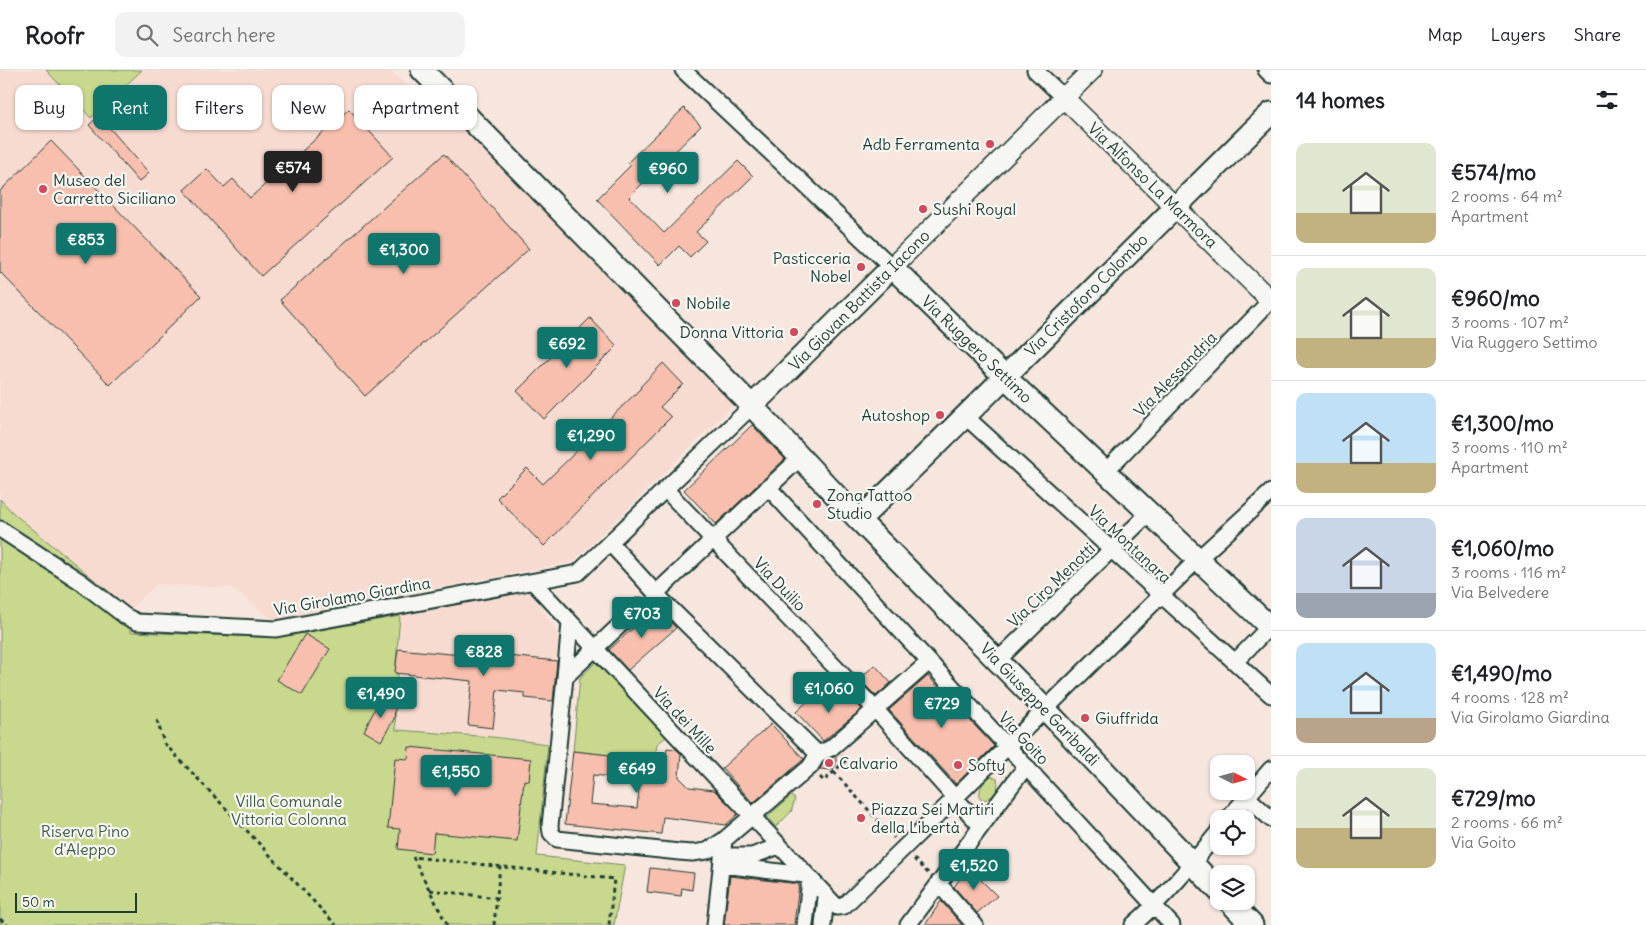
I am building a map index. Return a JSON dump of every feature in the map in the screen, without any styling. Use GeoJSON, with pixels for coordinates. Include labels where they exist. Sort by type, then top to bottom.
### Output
{"type":"FeatureCollection","features":[{"type":"Feature","properties":{"kind":"main road","name":"Via Giuseppe Garibaldi"},"geometry":{"type":"LineString","coordinates":[[422,70],[752,406],[859,520],[998,660],[1210,882]]}},
{"type":"Feature","properties":{"kind":"main road","name":"Via Cristoforo Colombo"},"geometry":{"type":"LineString","coordinates":[[859,520],[966,417],[1175,206],[1271,113]]}},
{"type":"Feature","properties":{"kind":"main road","name":"Via Giovan Battista Iacono"},"geometry":{"type":"LineString","coordinates":[[752,406],[892,267]]}},
{"type":"Feature","properties":{"kind":"main road","name":"Via Ruggero Settimo"},"geometry":{"type":"LineString","coordinates":[[892,267],[1005,377],[1270,627]]}},
{"type":"Feature","properties":{"kind":"main road"},"geometry":{"type":"LineString","coordinates":[[1238,910],[1252,925]]}},
{"type":"Feature","properties":{"kind":"street","name":"Via Ruggero Settimo"},"geometry":{"type":"LineString","coordinates":[[683,70],[892,267]]}},
{"type":"Feature","properties":{"kind":"street","name":"Via Alfonso La Marmora"},"geometry":{"type":"LineString","coordinates":[[1035,70],[1271,300]]}},
{"type":"Feature","properties":{"kind":"street","name":"Via Giovan Battista Iacono"},"geometry":{"type":"LineString","coordinates":[[892,267],[1092,70]]}},
{"type":"Feature","properties":{"kind":"street"},"geometry":{"type":"LineString","coordinates":[[1266,70],[1271,75]]}},
{"type":"Feature","properties":{"kind":"street","name":"Via Alessandria"},"geometry":{"type":"LineString","coordinates":[[1105,472],[1271,300]]}},
{"type":"Feature","properties":{"kind":"street","name":"Via Giovan Battista Iacono"},"geometry":{"type":"LineString","coordinates":[[610,543],[752,406]]}},
{"type":"Feature","properties":{"kind":"street","name":"Via Montanara"},"geometry":{"type":"LineString","coordinates":[[966,417],[1160,596],[1271,695]]}},
{"type":"Feature","properties":{"kind":"street"},"geometry":{"type":"LineString","coordinates":[[659,597],[671,579],[800,458]]}},
{"type":"Feature","properties":{"kind":"street","name":"Via Goito"},"geometry":{"type":"LineString","coordinates":[[768,487],[1172,925]]}},
{"type":"Feature","properties":{"kind":"street","name":"Via Duilio"},"geometry":{"type":"LineString","coordinates":[[665,489],[875,706],[980,826]]}},
{"type":"Feature","properties":{"kind":"street"},"geometry":{"type":"LineString","coordinates":[[826,897],[837,907],[844,906],[1198,559],[1271,492]]}},
{"type":"Feature","properties":{"kind":"street","name":"Via Ciro Menotti"},"geometry":{"type":"LineString","coordinates":[[998,660],[1149,513]]}},
{"type":"Feature","properties":{"kind":"street","name":"Via Girolamo Giardina"},"geometry":{"type":"LineString","coordinates":[[0,529],[81,582],[125,616],[137,622],[276,628],[578,573],[610,543]]}},
{"type":"Feature","properties":{"kind":"street"},"geometry":{"type":"LineString","coordinates":[[610,543],[659,597],[816,752]]}},
{"type":"Feature","properties":{"kind":"street","name":"Via dei Mille"},"geometry":{"type":"LineString","coordinates":[[530,583],[570,623],[594,653],[826,897]]}},
{"type":"Feature","properties":{"kind":"street"},"geometry":{"type":"LineString","coordinates":[[565,677],[594,653],[640,606]]}},
{"type":"Feature","properties":{"kind":"street"},"geometry":{"type":"LineString","coordinates":[[570,623],[550,826],[552,835],[560,840],[692,853],[707,850],[724,840],[748,813],[810,767],[816,752]]}},
{"type":"Feature","properties":{"kind":"street"},"geometry":{"type":"LineString","coordinates":[[1235,662],[1270,627]]}},
{"type":"Feature","properties":{"kind":"street"},"geometry":{"type":"LineString","coordinates":[[816,752],[831,748],[875,706],[929,662]]}},
{"type":"Feature","properties":{"kind":"street"},"geometry":{"type":"LineString","coordinates":[[908,925],[942,888],[980,826],[1026,766]]}},
{"type":"Feature","properties":{"kind":"street"},"geometry":{"type":"LineString","coordinates":[[1255,786],[1271,769]]}},
{"type":"Feature","properties":{"kind":"street"},"geometry":{"type":"LineString","coordinates":[[1235,810],[1243,800]]}},
{"type":"Feature","properties":{"kind":"street"},"geometry":{"type":"LineString","coordinates":[[1250,800],[1271,819]]}},
{"type":"Feature","properties":{"kind":"street"},"geometry":{"type":"LineString","coordinates":[[715,925],[724,840]]}},
{"type":"Feature","properties":{"kind":"street"},"geometry":{"type":"LineString","coordinates":[[1132,925],[1154,906],[1210,842]]}},
{"type":"Feature","properties":{"kind":"street"},"geometry":{"type":"LineString","coordinates":[[722,861],[752,856],[779,846]]}},
{"type":"Feature","properties":{"kind":"street"},"geometry":{"type":"LineString","coordinates":[[722,861],[808,877],[805,925]]}},
{"type":"Feature","properties":{"kind":"street"},"geometry":{"type":"LineString","coordinates":[[942,888],[975,925]]}},
{"type":"Feature","properties":{"kind":"street"},"geometry":{"type":"LineString","coordinates":[[823,925],[826,897]]}},
{"type":"Feature","properties":{"kind":"path"},"geometry":{"type":"LineString","coordinates":[[157,720],[164,743],[336,925]]}},
{"type":"Feature","properties":{"kind":"path"},"geometry":{"type":"LineString","coordinates":[[834,772],[942,888]]}},
{"type":"Feature","properties":{"kind":"path"},"geometry":{"type":"LineString","coordinates":[[447,925],[414,857],[614,879],[609,925]]}},
{"type":"Feature","properties":{"kind":"path"},"geometry":{"type":"LineString","coordinates":[[494,925],[500,866]]}},
{"type":"Feature","properties":{"kind":"path"},"geometry":{"type":"LineString","coordinates":[[430,890],[497,898]]}},
{"type":"Feature","properties":{"kind":"path"},"geometry":{"type":"LineString","coordinates":[[0,919],[8,925]]}},
{"type":"Feature","properties":{"kind":"shaded area"},"geometry":{"type":"Polygon","coordinates":[[[0,70],[390,70],[405,85],[354,85],[354,130],[466,130],[615,285],[735,403],[573,562],[272,619],[232,588],[157,584],[130,609],[13,513],[0,499],[0,70]]]}},
{"type":"Feature","properties":{"kind":"shaded area"},"geometry":{"type":"Polygon","coordinates":[[[531,592],[559,636],[548,744],[492,737],[395,730],[395,673],[400,616],[531,592]]]}},
{"type":"Feature","properties":{"kind":"green space"},"geometry":{"type":"Polygon","coordinates":[[[46,70],[142,70],[126,85],[93,85],[93,116],[91,118],[83,109],[83,85],[60,85],[46,70]]]}},
{"type":"Feature","properties":{"kind":"green space"},"geometry":{"type":"Polygon","coordinates":[[[0,499],[13,513],[130,609],[130,632],[261,637],[295,634],[400,616],[395,673],[398,674],[395,711],[396,730],[492,737],[548,744],[537,856],[625,865],[614,925],[0,925],[0,499]]]}},
{"type":"Feature","properties":{"kind":"green space"},"geometry":{"type":"Polygon","coordinates":[[[596,662],[666,737],[657,744],[655,760],[573,751],[580,678],[596,662]]]}},
{"type":"Feature","properties":{"kind":"green space"},"geometry":{"type":"Polygon","coordinates":[[[991,776],[997,779],[997,789],[991,797],[984,800],[980,798],[981,788],[991,776]]]}},
{"type":"Feature","properties":{"kind":"green space"},"geometry":{"type":"Polygon","coordinates":[[[791,796],[795,799],[791,812],[776,827],[767,817],[791,796]]]}},
{"type":"Feature","properties":{"kind":"building"},"geometry":{"type":"Polygon","coordinates":[[[684,108],[701,126],[629,197],[664,233],[738,161],[753,176],[696,232],[706,241],[690,257],[679,246],[660,265],[597,199],[631,165],[628,162],[684,108]]]}},
{"type":"Feature","properties":{"kind":"building"},"geometry":{"type":"Polygon","coordinates":[[[349,109],[354,114],[354,130],[368,130],[393,157],[261,276],[184,190],[207,169],[224,187],[233,179],[250,198],[326,130],[344,130],[344,113],[349,109]]]}},
{"type":"Feature","properties":{"kind":"building"},"geometry":{"type":"Polygon","coordinates":[[[93,121],[93,130],[89,125],[93,121]]]}},
{"type":"Feature","properties":{"kind":"building"},"geometry":{"type":"Polygon","coordinates":[[[93,130],[111,130],[149,173],[139,182],[93,130]]]}},
{"type":"Feature","properties":{"kind":"building"},"geometry":{"type":"Polygon","coordinates":[[[51,141],[201,296],[110,385],[0,272],[0,191],[51,141]]]}},
{"type":"Feature","properties":{"kind":"building"},"geometry":{"type":"Polygon","coordinates":[[[444,154],[529,249],[365,396],[280,300],[444,154]]]}},
{"type":"Feature","properties":{"kind":"building"},"geometry":{"type":"Polygon","coordinates":[[[590,318],[617,346],[544,419],[517,391],[590,318]]]}},
{"type":"Feature","properties":{"kind":"building"},"geometry":{"type":"Polygon","coordinates":[[[663,363],[683,384],[660,407],[671,417],[544,546],[497,498],[527,468],[543,484],[641,388],[663,363]]]}},
{"type":"Feature","properties":{"kind":"building"},"geometry":{"type":"Polygon","coordinates":[[[752,425],[785,459],[716,524],[684,490],[752,425]]]}},
{"type":"Feature","properties":{"kind":"building"},"geometry":{"type":"Polygon","coordinates":[[[656,607],[676,628],[628,670],[609,650],[656,607]]]}},
{"type":"Feature","properties":{"kind":"building"},"geometry":{"type":"Polygon","coordinates":[[[305,634],[330,649],[302,695],[277,680],[305,634]]]}},
{"type":"Feature","properties":{"kind":"building"},"geometry":{"type":"Polygon","coordinates":[[[483,648],[509,651],[508,656],[557,661],[553,701],[525,698],[525,693],[497,690],[493,728],[468,725],[472,681],[395,673],[398,649],[482,657],[483,648]]]}},
{"type":"Feature","properties":{"kind":"building"},"geometry":{"type":"Polygon","coordinates":[[[875,665],[891,683],[876,696],[859,679],[875,665]]]}},
{"type":"Feature","properties":{"kind":"building"},"geometry":{"type":"Polygon","coordinates":[[[928,676],[994,746],[956,784],[889,710],[928,676]]]}},
{"type":"Feature","properties":{"kind":"building"},"geometry":{"type":"Polygon","coordinates":[[[842,688],[862,709],[823,741],[796,712],[814,695],[825,706],[842,688]]]}},
{"type":"Feature","properties":{"kind":"building"},"geometry":{"type":"Polygon","coordinates":[[[381,697],[395,706],[395,710],[394,719],[381,741],[364,731],[381,697]]]}},
{"type":"Feature","properties":{"kind":"building"},"geometry":{"type":"Polygon","coordinates":[[[771,724],[804,759],[753,803],[722,768],[771,724]]]}},
{"type":"Feature","properties":{"kind":"building"},"geometry":{"type":"Polygon","coordinates":[[[409,747],[531,759],[529,781],[524,780],[517,841],[434,833],[432,853],[398,849],[400,829],[388,828],[395,758],[408,759],[409,747]]]}},
{"type":"Feature","properties":{"kind":"building"},"geometry":{"type":"Polygon","coordinates":[[[667,748],[676,749],[681,754],[679,777],[689,787],[714,790],[738,814],[726,825],[663,817],[661,834],[565,824],[573,751],[665,761],[667,748]],[[593,775],[590,804],[637,808],[640,780],[593,775]]]}},
{"type":"Feature","properties":{"kind":"building","name":"Calvario"},"geometry":{"type":"Polygon","coordinates":[[[836,756],[836,764],[833,769],[820,769],[824,761],[836,756]]]}},
{"type":"Feature","properties":{"kind":"building"},"geometry":{"type":"Polygon","coordinates":[[[968,867],[997,896],[977,913],[954,887],[968,867]]]}},
{"type":"Feature","properties":{"kind":"building"},"geometry":{"type":"Polygon","coordinates":[[[650,868],[694,873],[692,890],[682,888],[681,896],[647,892],[650,868]]]}},
{"type":"Feature","properties":{"kind":"building"},"geometry":{"type":"Polygon","coordinates":[[[730,876],[799,884],[794,925],[724,925],[730,876]]]}},
{"type":"Feature","properties":{"kind":"building"},"geometry":{"type":"Polygon","coordinates":[[[942,902],[962,925],[925,925],[942,902]]]}},
{"type":"Feature","properties":{"kind":"place","name":"Adb Ferramenta"},"geometry":{"type":"Point","coordinates":[990,144]}},
{"type":"Feature","properties":{"kind":"place","name":"Museo del Carretto Siciliano"},"geometry":{"type":"Point","coordinates":[43,189]}},
{"type":"Feature","properties":{"kind":"place","name":"Sushi Royal"},"geometry":{"type":"Point","coordinates":[923,209]}},
{"type":"Feature","properties":{"kind":"place","name":"Pasticceria Nobel"},"geometry":{"type":"Point","coordinates":[861,267]}},
{"type":"Feature","properties":{"kind":"place","name":"Nobile"},"geometry":{"type":"Point","coordinates":[676,303]}},
{"type":"Feature","properties":{"kind":"place","name":"Donna Vittoria"},"geometry":{"type":"Point","coordinates":[794,332]}},
{"type":"Feature","properties":{"kind":"place","name":"Autoshop"},"geometry":{"type":"Point","coordinates":[940,415]}},
{"type":"Feature","properties":{"kind":"place","name":"Zona Tattoo Studio"},"geometry":{"type":"Point","coordinates":[817,504]}},
{"type":"Feature","properties":{"kind":"place","name":"Giuffrida"},"geometry":{"type":"Point","coordinates":[1085,718]}},
{"type":"Feature","properties":{"kind":"place","name":"Calvario"},"geometry":{"type":"Point","coordinates":[829,763]}},
{"type":"Feature","properties":{"kind":"place","name":"Softy"},"geometry":{"type":"Point","coordinates":[958,765]}},
{"type":"Feature","properties":{"kind":"place","name":"Piazza Sei Martiri della Libertà"},"geometry":{"type":"Point","coordinates":[861,818]}},
{"type":"Feature","properties":{"kind":"park label","name":"Villa Comunale Vittoria Colonna"},"geometry":{"type":"Point","coordinates":[289,810]}},
{"type":"Feature","properties":{"kind":"park label","name":"Riserva Pino d'Aleppo"},"geometry":{"type":"Point","coordinates":[85,840]}}]}
